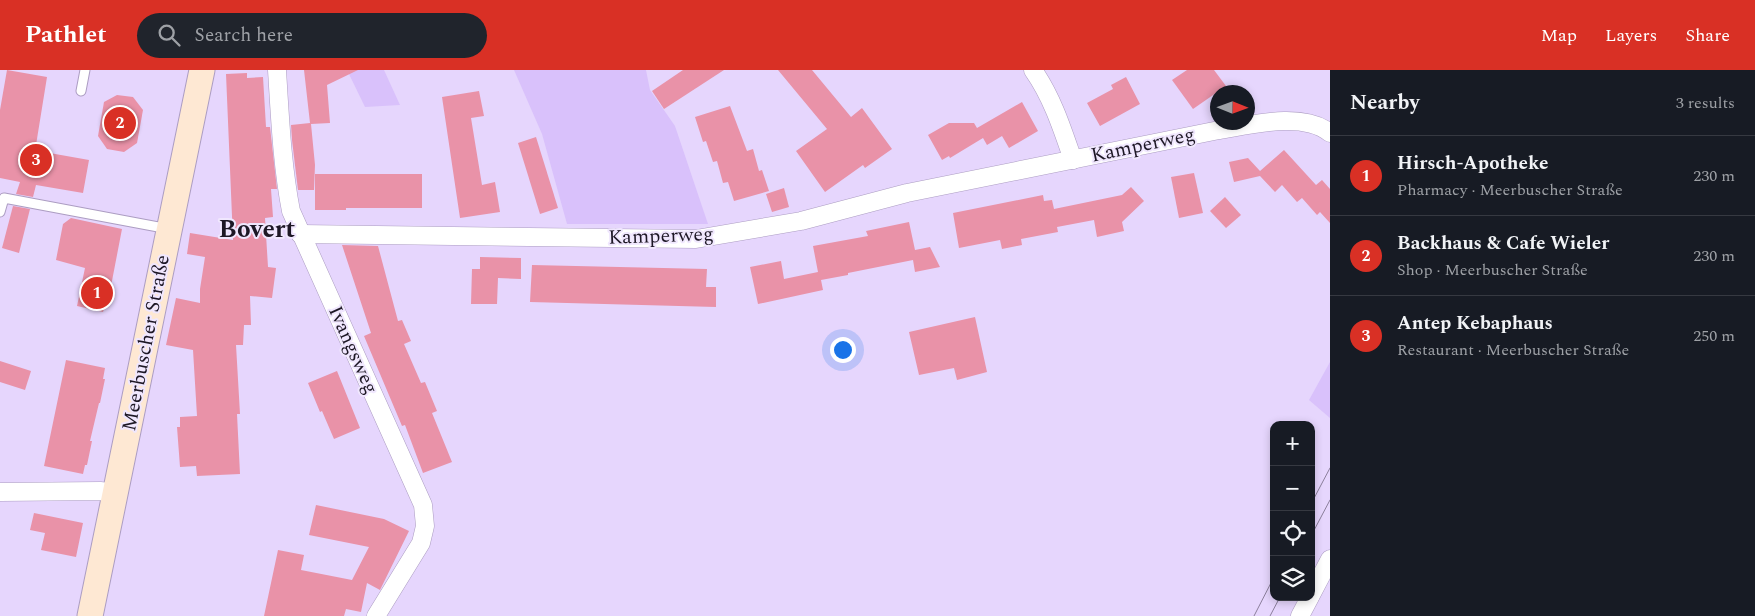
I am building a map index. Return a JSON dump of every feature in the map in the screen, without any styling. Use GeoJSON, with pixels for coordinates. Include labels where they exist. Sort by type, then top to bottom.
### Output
{"type":"FeatureCollection","features":[{"type":"Feature","properties":{"kind":"main road","name":"Meerbuscher Straße"},"geometry":{"type":"LineString","coordinates":[[90,616],[202,70]]}},
{"type":"Feature","properties":{"kind":"street","name":"Ivangsweg"},"geometry":{"type":"LineString","coordinates":[[277,70],[287,189],[291,211],[423,505],[425,526],[421,543],[376,616]]}},
{"type":"Feature","properties":{"kind":"street","name":"Kamperweg"},"geometry":{"type":"LineString","coordinates":[[1033,70],[1060,120],[1073,160]]}},
{"type":"Feature","properties":{"kind":"street","name":"Kamperweg"},"geometry":{"type":"LineString","coordinates":[[300,234],[696,239],[801,221],[906,193],[1219,130],[1268,122],[1300,121],[1312,124],[1330,133]]}},
{"type":"Feature","properties":{"kind":"street"},"geometry":{"type":"LineString","coordinates":[[0,492],[100,491],[116,493]]}},
{"type":"Feature","properties":{"kind":"street"},"geometry":{"type":"LineString","coordinates":[[1315,588],[1330,559]]}},
{"type":"Feature","properties":{"kind":"street"},"geometry":{"type":"LineString","coordinates":[[1300,616],[1308,601]]}},
{"type":"Feature","properties":{"kind":"lane"},"geometry":{"type":"LineString","coordinates":[[81,91],[85,70]]}},
{"type":"Feature","properties":{"kind":"lane"},"geometry":{"type":"LineString","coordinates":[[0,212],[4,198],[169,229]]}},
{"type":"Feature","properties":{"kind":"shaded area"},"geometry":{"type":"Polygon","coordinates":[[[347,70],[384,70],[400,105],[365,107],[347,70]]]}},
{"type":"Feature","properties":{"kind":"shaded area"},"geometry":{"type":"Polygon","coordinates":[[[514,70],[646,70],[650,90],[675,126],[708,224],[567,224],[542,134],[514,70]]]}},
{"type":"Feature","properties":{"kind":"shaded area"},"geometry":{"type":"Polygon","coordinates":[[[1330,362],[1330,418],[1309,400],[1330,362]]]}},
{"type":"Feature","properties":{"kind":"building"},"geometry":{"type":"Polygon","coordinates":[[[7,70],[47,77],[36,145],[45,148],[44,152],[89,160],[83,193],[36,185],[33,197],[16,194],[20,182],[0,178],[0,110],[7,70]]]}},
{"type":"Feature","properties":{"kind":"building"},"geometry":{"type":"Polygon","coordinates":[[[304,70],[358,70],[327,85],[330,123],[311,124],[315,165],[314,190],[298,190],[292,140],[291,125],[310,123],[304,70]]]}},
{"type":"Feature","properties":{"kind":"building"},"geometry":{"type":"Polygon","coordinates":[[[683,70],[724,70],[664,109],[652,91],[683,70]]]}},
{"type":"Feature","properties":{"kind":"building"},"geometry":{"type":"Polygon","coordinates":[[[778,70],[812,70],[851,117],[862,108],[892,149],[865,168],[863,165],[825,192],[796,151],[827,129],[778,70]]]}},
{"type":"Feature","properties":{"kind":"building"},"geometry":{"type":"Polygon","coordinates":[[[1187,70],[1214,70],[1225,85],[1210,85],[1210,97],[1193,109],[1172,80],[1187,70]]]}},
{"type":"Feature","properties":{"kind":"building"},"geometry":{"type":"Polygon","coordinates":[[[247,73],[247,78],[263,77],[266,127],[270,127],[277,189],[271,189],[273,217],[265,218],[268,267],[276,268],[272,298],[250,296],[251,325],[244,325],[243,345],[236,345],[240,414],[237,414],[240,474],[197,476],[196,466],[180,467],[177,427],[180,427],[180,417],[197,416],[193,350],[166,345],[176,298],[200,303],[200,289],[205,257],[187,254],[190,233],[233,240],[226,74],[247,73]]]}},
{"type":"Feature","properties":{"kind":"building"},"geometry":{"type":"Polygon","coordinates":[[[1126,77],[1140,104],[1100,126],[1087,103],[1113,89],[1111,85],[1126,77]]]}},
{"type":"Feature","properties":{"kind":"building"},"geometry":{"type":"Polygon","coordinates":[[[479,91],[484,116],[471,118],[482,185],[495,182],[500,212],[460,218],[442,97],[479,91]]]}},
{"type":"Feature","properties":{"kind":"building"},"geometry":{"type":"Polygon","coordinates":[[[117,95],[133,97],[143,110],[137,143],[124,152],[107,149],[98,136],[104,102],[117,95]]]}},
{"type":"Feature","properties":{"kind":"building"},"geometry":{"type":"Polygon","coordinates":[[[1022,102],[1038,131],[1009,148],[1002,136],[987,145],[983,138],[950,158],[949,156],[942,160],[928,135],[949,123],[974,123],[977,128],[1022,102]]]}},
{"type":"Feature","properties":{"kind":"building"},"geometry":{"type":"Polygon","coordinates":[[[730,106],[747,151],[753,149],[759,171],[762,170],[769,191],[734,201],[728,182],[723,183],[717,161],[713,162],[706,141],[703,142],[695,117],[730,106]]]}},
{"type":"Feature","properties":{"kind":"building"},"geometry":{"type":"Polygon","coordinates":[[[536,137],[558,208],[540,214],[518,143],[536,137]]]}},
{"type":"Feature","properties":{"kind":"building"},"geometry":{"type":"Polygon","coordinates":[[[1284,150],[1316,185],[1322,180],[1330,189],[1330,223],[1320,212],[1317,215],[1302,198],[1297,202],[1282,185],[1275,192],[1260,176],[1234,182],[1229,162],[1248,158],[1260,171],[1284,150]]]}},
{"type":"Feature","properties":{"kind":"building"},"geometry":{"type":"Polygon","coordinates":[[[1194,173],[1203,213],[1179,218],[1171,177],[1194,173]]]}},
{"type":"Feature","properties":{"kind":"building"},"geometry":{"type":"Polygon","coordinates":[[[315,174],[422,174],[422,208],[315,210],[315,174]]]}},
{"type":"Feature","properties":{"kind":"building"},"geometry":{"type":"Polygon","coordinates":[[[1131,187],[1144,201],[1122,222],[1124,231],[1097,237],[1094,220],[1057,227],[1058,232],[1021,239],[1022,245],[1002,249],[1000,240],[959,248],[953,213],[1043,195],[1044,201],[1052,200],[1054,209],[1122,195],[1131,187]]]}},
{"type":"Feature","properties":{"kind":"building"},"geometry":{"type":"Polygon","coordinates":[[[784,188],[789,207],[772,212],[766,194],[784,188]]]}},
{"type":"Feature","properties":{"kind":"building"},"geometry":{"type":"Polygon","coordinates":[[[1225,197],[1241,215],[1226,228],[1210,211],[1225,197]]]}},
{"type":"Feature","properties":{"kind":"building"},"geometry":{"type":"Polygon","coordinates":[[[13,206],[30,209],[19,253],[2,248],[13,206]]]}},
{"type":"Feature","properties":{"kind":"building"},"geometry":{"type":"Polygon","coordinates":[[[71,218],[122,229],[111,286],[103,312],[77,306],[85,268],[56,260],[63,224],[71,218]]]}},
{"type":"Feature","properties":{"kind":"building"},"geometry":{"type":"Polygon","coordinates":[[[909,222],[915,250],[930,247],[940,267],[915,272],[913,260],[848,273],[848,275],[821,280],[823,290],[758,304],[750,267],[781,261],[784,279],[818,272],[813,246],[868,236],[866,231],[909,222]]]}},
{"type":"Feature","properties":{"kind":"building"},"geometry":{"type":"Polygon","coordinates":[[[342,245],[378,246],[398,321],[402,320],[411,341],[404,344],[421,383],[425,382],[437,411],[432,413],[452,462],[423,473],[405,425],[402,426],[364,336],[371,333],[342,245]]]}},
{"type":"Feature","properties":{"kind":"building"},"geometry":{"type":"Polygon","coordinates":[[[480,257],[521,258],[521,279],[498,278],[497,304],[471,304],[472,269],[480,269],[480,257]]]}},
{"type":"Feature","properties":{"kind":"building"},"geometry":{"type":"Polygon","coordinates":[[[532,265],[707,269],[706,287],[716,287],[716,307],[530,302],[532,265]]]}},
{"type":"Feature","properties":{"kind":"building"},"geometry":{"type":"Polygon","coordinates":[[[975,317],[987,372],[957,380],[954,368],[919,375],[909,332],[975,317]]]}},
{"type":"Feature","properties":{"kind":"building"},"geometry":{"type":"Polygon","coordinates":[[[66,360],[105,368],[103,379],[105,379],[90,441],[92,441],[87,465],[85,465],[83,474],[44,466],[66,360]]]}},
{"type":"Feature","properties":{"kind":"building"},"geometry":{"type":"Polygon","coordinates":[[[0,361],[31,371],[25,390],[0,382],[0,361]]]}},
{"type":"Feature","properties":{"kind":"building"},"geometry":{"type":"Polygon","coordinates":[[[337,371],[360,428],[334,439],[308,383],[337,371]]]}},
{"type":"Feature","properties":{"kind":"building"},"geometry":{"type":"Polygon","coordinates":[[[316,505],[384,519],[409,531],[380,590],[367,583],[361,612],[346,609],[344,616],[264,616],[278,550],[304,555],[301,570],[352,580],[369,547],[309,535],[316,505]]]}},
{"type":"Feature","properties":{"kind":"building"},"geometry":{"type":"Polygon","coordinates":[[[34,513],[83,523],[76,557],[41,550],[45,533],[30,530],[34,513]]]}},
{"type":"Feature","properties":{"kind":"tram line"},"geometry":{"type":"LineString","coordinates":[[1315,496],[1330,468]]}},
{"type":"Feature","properties":{"kind":"tram line"},"geometry":{"type":"LineString","coordinates":[[1315,528],[1330,500]]}},
{"type":"Feature","properties":{"kind":"tram line"},"geometry":{"type":"LineString","coordinates":[[1254,616],[1270,585]]}},
{"type":"Feature","properties":{"kind":"tram line"},"geometry":{"type":"LineString","coordinates":[[1270,616],[1278,601]]}},
{"type":"Feature","properties":{"kind":"place","name":"Backhaus & Cafe Wieler"},"geometry":{"type":"Point","coordinates":[120,123]}},
{"type":"Feature","properties":{"kind":"place","name":"Antep Kebaphaus"},"geometry":{"type":"Point","coordinates":[36,160]}},
{"type":"Feature","properties":{"kind":"place","name":"Hirsch-Apotheke"},"geometry":{"type":"Point","coordinates":[97,293]}},
{"type":"Feature","properties":{"kind":"district","name":"Bovert"},"geometry":{"type":"Point","coordinates":[257,230]}}]}
